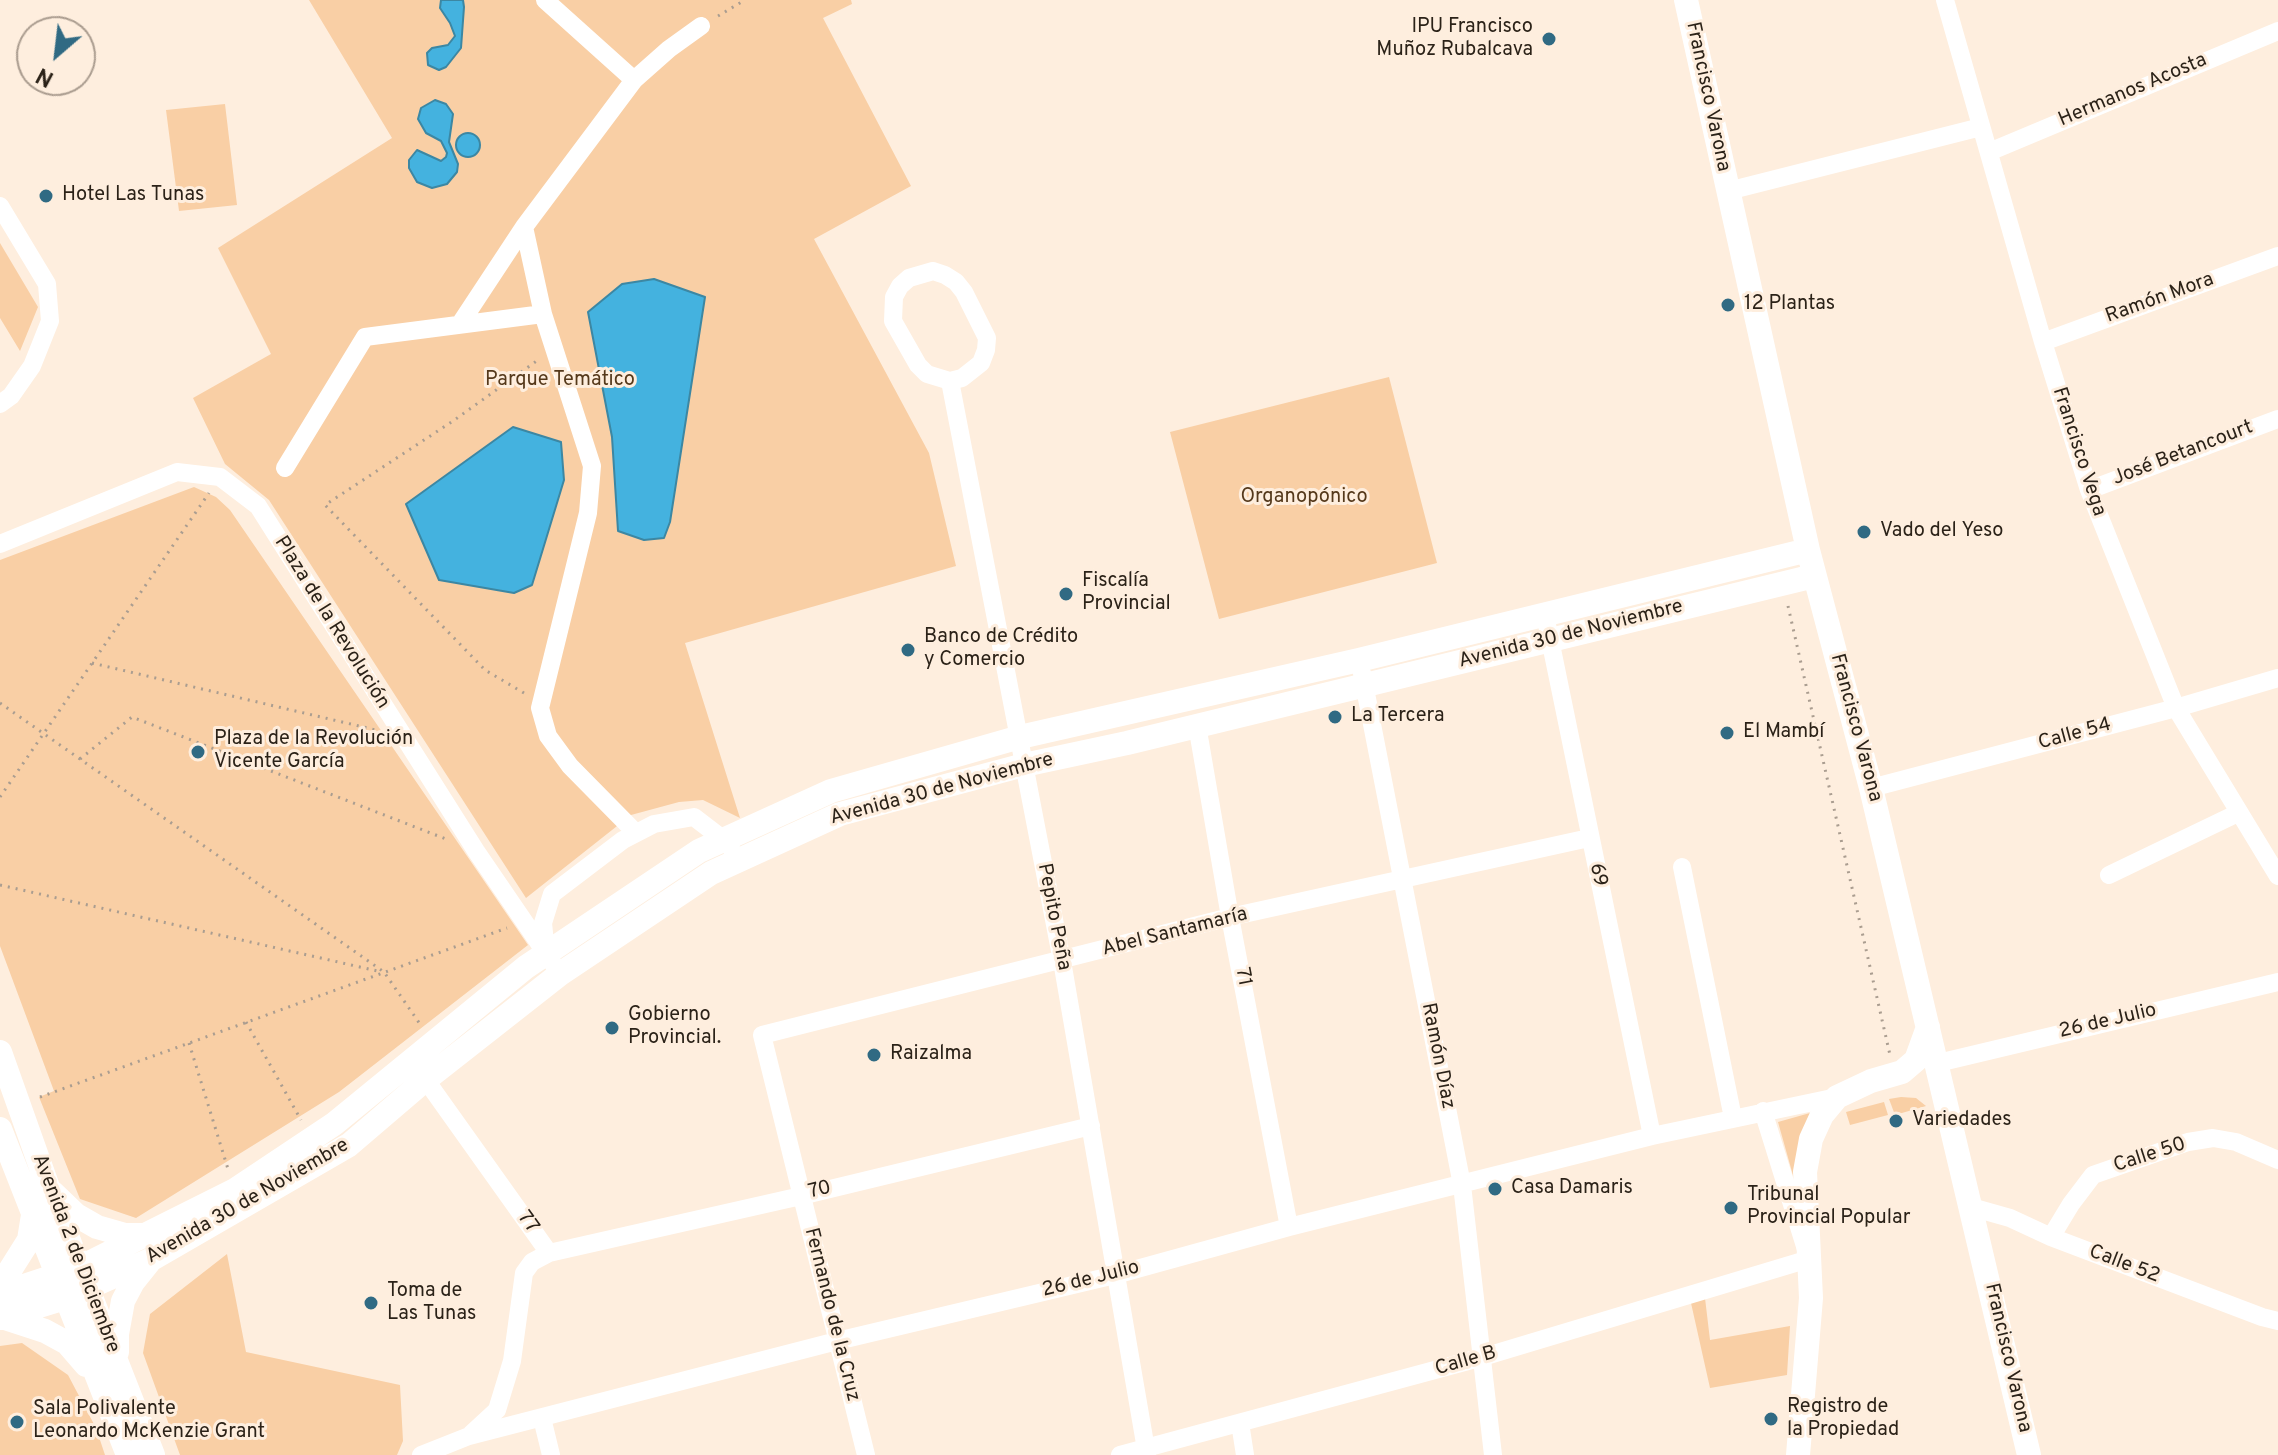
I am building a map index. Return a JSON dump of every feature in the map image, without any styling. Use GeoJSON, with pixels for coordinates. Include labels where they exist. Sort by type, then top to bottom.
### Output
{"type":"FeatureCollection","features":[{"type":"Feature","properties":{"kind":"main road","name":"Francisco Varona"},"geometry":{"type":"LineString","coordinates":[[1686,0],[1814,576],[1871,788],[2029,1455]]}},
{"type":"Feature","properties":{"kind":"main road","name":"Avenida 30 de Noviembre"},"geometry":{"type":"LineString","coordinates":[[1,1310],[73,1283],[150,1260],[349,1145],[418,1070],[433,1043],[526,967],[699,851],[831,791],[1020,737],[1359,660],[1808,550]]}},
{"type":"Feature","properties":{"kind":"main road","name":"Avenida 30 de Noviembre"},"geometry":{"type":"LineString","coordinates":[[73,1283],[146,1235],[235,1190],[312,1141],[711,873],[840,814],[1024,765],[1814,576]]}},
{"type":"Feature","properties":{"kind":"main road"},"geometry":{"type":"LineString","coordinates":[[1798,1455],[1811,1298],[1805,1172],[1811,1139],[1822,1115],[1837,1097],[1871,1081],[1898,1073],[1916,1060],[1928,1027]]}},
{"type":"Feature","properties":{"kind":"main road","name":"Avenida 2 de Diciembre"},"geometry":{"type":"LineString","coordinates":[[0,1052],[49,1190],[73,1283],[108,1370],[153,1455]]}},
{"type":"Feature","properties":{"kind":"main road"},"geometry":{"type":"LineString","coordinates":[[1898,1073],[1916,1076],[1948,1103]]}},
{"type":"Feature","properties":{"kind":"main road","name":"Avenida 2 de Diciembre"},"geometry":{"type":"LineString","coordinates":[[0,1129],[33,1215],[73,1283]]}},
{"type":"Feature","properties":{"kind":"main road"},"geometry":{"type":"LineString","coordinates":[[49,1190],[76,1215],[97,1227],[125,1235],[146,1235]]}},
{"type":"Feature","properties":{"kind":"main road"},"geometry":{"type":"LineString","coordinates":[[0,1286],[29,1240],[33,1215]]}},
{"type":"Feature","properties":{"kind":"main road"},"geometry":{"type":"LineString","coordinates":[[1,1310],[67,1343],[108,1370],[123,1301],[150,1260]]}},
{"type":"Feature","properties":{"kind":"main road","name":"Avenida 2 de Diciembre"},"geometry":{"type":"LineString","coordinates":[[108,1370],[128,1455]]}},
{"type":"Feature","properties":{"kind":"street"},"geometry":{"type":"LineString","coordinates":[[545,0],[634,80]]}},
{"type":"Feature","properties":{"kind":"street","name":"Francisco Vega"},"geometry":{"type":"LineString","coordinates":[[1945,0],[2043,342],[2089,490],[2176,708],[2278,876]]}},
{"type":"Feature","properties":{"kind":"street"},"geometry":{"type":"LineString","coordinates":[[460,324],[524,227],[634,80],[701,26]]}},
{"type":"Feature","properties":{"kind":"street","name":"Hermanos Acosta"},"geometry":{"type":"LineString","coordinates":[[1989,152],[2278,31]]}},
{"type":"Feature","properties":{"kind":"street"},"geometry":{"type":"LineString","coordinates":[[1728,191],[1981,127]]}},
{"type":"Feature","properties":{"kind":"street"},"geometry":{"type":"LineString","coordinates":[[0,206],[47,284],[50,321],[32,366],[11,396],[0,404]]}},
{"type":"Feature","properties":{"kind":"street"},"geometry":{"type":"LineString","coordinates":[[524,227],[543,314],[592,466],[588,513],[540,708],[548,736],[570,766],[636,833]]}},
{"type":"Feature","properties":{"kind":"street","name":"Ramón Mora"},"geometry":{"type":"LineString","coordinates":[[2043,342],[2278,256]]}},
{"type":"Feature","properties":{"kind":"street"},"geometry":{"type":"LineString","coordinates":[[933,271],[956,282],[987,338],[981,363],[973,372],[950,381],[927,374],[918,365],[893,321],[894,297],[909,278],[920,273],[933,271]]}},
{"type":"Feature","properties":{"kind":"street"},"geometry":{"type":"LineString","coordinates":[[285,468],[365,337],[543,314]]}},
{"type":"Feature","properties":{"kind":"street","name":"Pepito Peña"},"geometry":{"type":"LineString","coordinates":[[950,381],[1062,961],[1146,1452]]}},
{"type":"Feature","properties":{"kind":"street","name":"José Betancourt"},"geometry":{"type":"LineString","coordinates":[[2089,490],[2278,419]]}},
{"type":"Feature","properties":{"kind":"street"},"geometry":{"type":"LineString","coordinates":[[0,544],[177,472],[220,477]]}},
{"type":"Feature","properties":{"kind":"street","name":"Plaza de la Revolución"},"geometry":{"type":"LineString","coordinates":[[220,477],[258,506],[476,851],[560,974]]}},
{"type":"Feature","properties":{"kind":"street","name":"69"},"geometry":{"type":"LineString","coordinates":[[1545,615],[1652,1136]]}},
{"type":"Feature","properties":{"kind":"street","name":"Ramón Díaz"},"geometry":{"type":"LineString","coordinates":[[1359,660],[1462,1185],[1493,1455]]}},
{"type":"Feature","properties":{"kind":"street","name":"Calle 54"},"geometry":{"type":"LineString","coordinates":[[1871,788],[2278,678]]}},
{"type":"Feature","properties":{"kind":"street","name":"71"},"geometry":{"type":"LineString","coordinates":[[1197,725],[1289,1227]]}},
{"type":"Feature","properties":{"kind":"street"},"geometry":{"type":"LineString","coordinates":[[2109,875],[2238,813]]}},
{"type":"Feature","properties":{"kind":"street"},"geometry":{"type":"LineString","coordinates":[[546,953],[543,923],[552,894],[623,840],[654,824],[694,817],[724,840],[739,860]]}},
{"type":"Feature","properties":{"kind":"street","name":"Abel Santamaría"},"geometry":{"type":"LineString","coordinates":[[762,1035],[1230,917],[1589,838]]}},
{"type":"Feature","properties":{"kind":"street"},"geometry":{"type":"LineString","coordinates":[[1682,867],[1733,1118]]}},
{"type":"Feature","properties":{"kind":"street","name":"26 de Julio"},"geometry":{"type":"LineString","coordinates":[[1938,1063],[2278,982]]}},
{"type":"Feature","properties":{"kind":"street","name":"Fernando de la Cruz"},"geometry":{"type":"LineString","coordinates":[[762,1035],[866,1455]]}},
{"type":"Feature","properties":{"kind":"street","name":"77"},"geometry":{"type":"LineString","coordinates":[[418,1070],[549,1253],[532,1262],[524,1273],[512,1361],[497,1410],[469,1436]]}},
{"type":"Feature","properties":{"kind":"street","name":"26 de Julio"},"geometry":{"type":"LineString","coordinates":[[421,1455],[469,1436],[837,1341],[1115,1275],[1289,1227],[1652,1136],[1837,1097]]}},
{"type":"Feature","properties":{"kind":"street"},"geometry":{"type":"LineString","coordinates":[[1763,1111],[1809,1259]]}},
{"type":"Feature","properties":{"kind":"street","name":"70"},"geometry":{"type":"LineString","coordinates":[[549,1253],[1091,1126]]}},
{"type":"Feature","properties":{"kind":"street","name":"Calle 50"},"geometry":{"type":"LineString","coordinates":[[2051,1237],[2093,1175],[2188,1142],[2213,1138],[2236,1142],[2278,1160]]}},
{"type":"Feature","properties":{"kind":"street","name":"Calle 52"},"geometry":{"type":"LineString","coordinates":[[1971,1207],[2010,1218],[2051,1237],[2278,1321]]}},
{"type":"Feature","properties":{"kind":"street","name":"Calle B"},"geometry":{"type":"LineString","coordinates":[[1120,1455],[1146,1452],[1240,1423],[1483,1357],[1809,1259]]}},
{"type":"Feature","properties":{"kind":"street"},"geometry":{"type":"LineString","coordinates":[[542,1418],[551,1455]]}},
{"type":"Feature","properties":{"kind":"street"},"geometry":{"type":"LineString","coordinates":[[1240,1423],[1245,1455]]}},
{"type":"Feature","properties":{"kind":"path"},"geometry":{"type":"LineString","coordinates":[[701,26],[745,0]]}},
{"type":"Feature","properties":{"kind":"path"},"geometry":{"type":"LineString","coordinates":[[541,703],[485,670],[325,505],[453,421],[554,349]]}},
{"type":"Feature","properties":{"kind":"path"},"geometry":{"type":"LineString","coordinates":[[0,797],[220,477]]}},
{"type":"Feature","properties":{"kind":"path"},"geometry":{"type":"LineString","coordinates":[[1782,583],[1898,1073]]}},
{"type":"Feature","properties":{"kind":"path"},"geometry":{"type":"LineString","coordinates":[[92,663],[403,736]]}},
{"type":"Feature","properties":{"kind":"path"},"geometry":{"type":"LineString","coordinates":[[0,703],[384,972],[433,1043]]}},
{"type":"Feature","properties":{"kind":"path"},"geometry":{"type":"LineString","coordinates":[[80,759],[132,717],[476,851]]}},
{"type":"Feature","properties":{"kind":"path"},"geometry":{"type":"LineString","coordinates":[[0,885],[384,972]]}},
{"type":"Feature","properties":{"kind":"path"},"geometry":{"type":"LineString","coordinates":[[18,1105],[523,922]]}},
{"type":"Feature","properties":{"kind":"path"},"geometry":{"type":"LineString","coordinates":[[246,1022],[312,1141]]}},
{"type":"Feature","properties":{"kind":"path"},"geometry":{"type":"LineString","coordinates":[[189,1043],[235,1190]]}},
{"type":"Feature","properties":{"kind":"green space","name":"Parque Temático"},"geometry":{"type":"Polygon","coordinates":[[[309,0],[851,0],[852,4],[823,18],[911,186],[814,239],[929,453],[956,566],[685,643],[740,818],[703,800],[679,802],[631,815],[526,898],[269,500],[225,464],[193,398],[271,354],[218,248],[392,138],[309,0]]]}},
{"type":"Feature","properties":{"kind":"green space"},"geometry":{"type":"Polygon","coordinates":[[[225,104],[237,205],[179,211],[166,110],[225,104]]]}},
{"type":"Feature","properties":{"kind":"green space"},"geometry":{"type":"Polygon","coordinates":[[[0,243],[38,307],[20,351],[0,318],[0,243]]]}},
{"type":"Feature","properties":{"kind":"green space","name":"Organopónico"},"geometry":{"type":"Polygon","coordinates":[[[1389,377],[1437,563],[1219,619],[1170,432],[1389,377]]]}},
{"type":"Feature","properties":{"kind":"green space","name":"Plaza de la Revolución Vicente García"},"geometry":{"type":"Polygon","coordinates":[[[194,487],[216,497],[230,510],[528,945],[339,1092],[136,1218],[80,1199],[39,1097],[54,1091],[0,946],[0,560],[194,487]]]}},
{"type":"Feature","properties":{"kind":"green space"},"geometry":{"type":"Polygon","coordinates":[[[1916,1098],[1926,1106],[1895,1115],[1889,1099],[1916,1098]]]}},
{"type":"Feature","properties":{"kind":"green space"},"geometry":{"type":"Polygon","coordinates":[[[1884,1102],[1888,1115],[1850,1125],[1846,1112],[1884,1102]]]}},
{"type":"Feature","properties":{"kind":"green space"},"geometry":{"type":"Polygon","coordinates":[[[1810,1113],[1796,1186],[1778,1122],[1810,1113]]]}},
{"type":"Feature","properties":{"kind":"green space"},"geometry":{"type":"Polygon","coordinates":[[[227,1254],[246,1352],[400,1385],[403,1441],[397,1455],[180,1455],[143,1353],[150,1314],[227,1254]]]}},
{"type":"Feature","properties":{"kind":"green space"},"geometry":{"type":"Polygon","coordinates":[[[1705,1298],[1710,1340],[1790,1326],[1787,1375],[1710,1388],[1691,1303],[1705,1298]]]}},
{"type":"Feature","properties":{"kind":"green space"},"geometry":{"type":"Polygon","coordinates":[[[22,1343],[68,1375],[96,1428],[105,1455],[0,1455],[0,1346],[22,1343]]]}},
{"type":"Feature","properties":{"kind":"water"},"geometry":{"type":"Polygon","coordinates":[[[441,0],[463,0],[464,7],[461,48],[446,67],[439,70],[428,65],[427,53],[432,48],[448,45],[455,36],[440,8],[441,0]]]}},
{"type":"Feature","properties":{"kind":"water"},"geometry":{"type":"Polygon","coordinates":[[[435,100],[446,104],[453,114],[449,142],[458,164],[457,172],[447,184],[432,188],[417,182],[409,168],[409,160],[417,150],[441,161],[446,157],[441,141],[426,133],[418,119],[421,108],[435,100]]]}},
{"type":"Feature","properties":{"kind":"water"},"geometry":{"type":"Polygon","coordinates":[[[468,133],[476,137],[480,145],[476,153],[468,157],[460,153],[456,145],[460,137],[468,133]]]}},
{"type":"Feature","properties":{"kind":"water"},"geometry":{"type":"Polygon","coordinates":[[[654,279],[705,297],[670,522],[664,538],[644,540],[618,531],[612,437],[588,312],[622,284],[654,279]]]}},
{"type":"Feature","properties":{"kind":"water"},"geometry":{"type":"Polygon","coordinates":[[[513,427],[561,442],[564,480],[532,585],[514,593],[439,580],[406,504],[513,427]]]}},
{"type":"Feature","properties":{"kind":"place","name":"IPU Francisco Muñoz Rubalcava"},"geometry":{"type":"Point","coordinates":[1549,39]}},
{"type":"Feature","properties":{"kind":"place","name":"Hotel Las Tunas"},"geometry":{"type":"Point","coordinates":[46,196]}},
{"type":"Feature","properties":{"kind":"place","name":"12 Plantas"},"geometry":{"type":"Point","coordinates":[1728,305]}},
{"type":"Feature","properties":{"kind":"place","name":"Vado del Yeso"},"geometry":{"type":"Point","coordinates":[1864,532]}},
{"type":"Feature","properties":{"kind":"place","name":"Fiscalía Provincial"},"geometry":{"type":"Point","coordinates":[1066,594]}},
{"type":"Feature","properties":{"kind":"place","name":"Banco de Crédito y Comercio"},"geometry":{"type":"Point","coordinates":[908,650]}},
{"type":"Feature","properties":{"kind":"place","name":"La Tercera"},"geometry":{"type":"Point","coordinates":[1335,717]}},
{"type":"Feature","properties":{"kind":"place","name":"El Mambí"},"geometry":{"type":"Point","coordinates":[1727,733]}},
{"type":"Feature","properties":{"kind":"place","name":"Plaza de la Revolución Vicente García"},"geometry":{"type":"Point","coordinates":[198,752]}},
{"type":"Feature","properties":{"kind":"place","name":"Gobierno Provincial."},"geometry":{"type":"Point","coordinates":[612,1028]}},
{"type":"Feature","properties":{"kind":"place","name":"Raizalma"},"geometry":{"type":"Point","coordinates":[874,1055]}},
{"type":"Feature","properties":{"kind":"place","name":"Variedades"},"geometry":{"type":"Point","coordinates":[1896,1121]}},
{"type":"Feature","properties":{"kind":"place","name":"Casa Damaris"},"geometry":{"type":"Point","coordinates":[1495,1189]}},
{"type":"Feature","properties":{"kind":"place","name":"Tribunal Provincial Popular"},"geometry":{"type":"Point","coordinates":[1731,1208]}},
{"type":"Feature","properties":{"kind":"place","name":"Toma de Las Tunas"},"geometry":{"type":"Point","coordinates":[371,1303]}},
{"type":"Feature","properties":{"kind":"place","name":"Registro de la Propiedad"},"geometry":{"type":"Point","coordinates":[1771,1419]}},
{"type":"Feature","properties":{"kind":"place","name":"Sala Polivalente Leonardo McKenzie Grant"},"geometry":{"type":"Point","coordinates":[17,1422]}}]}
